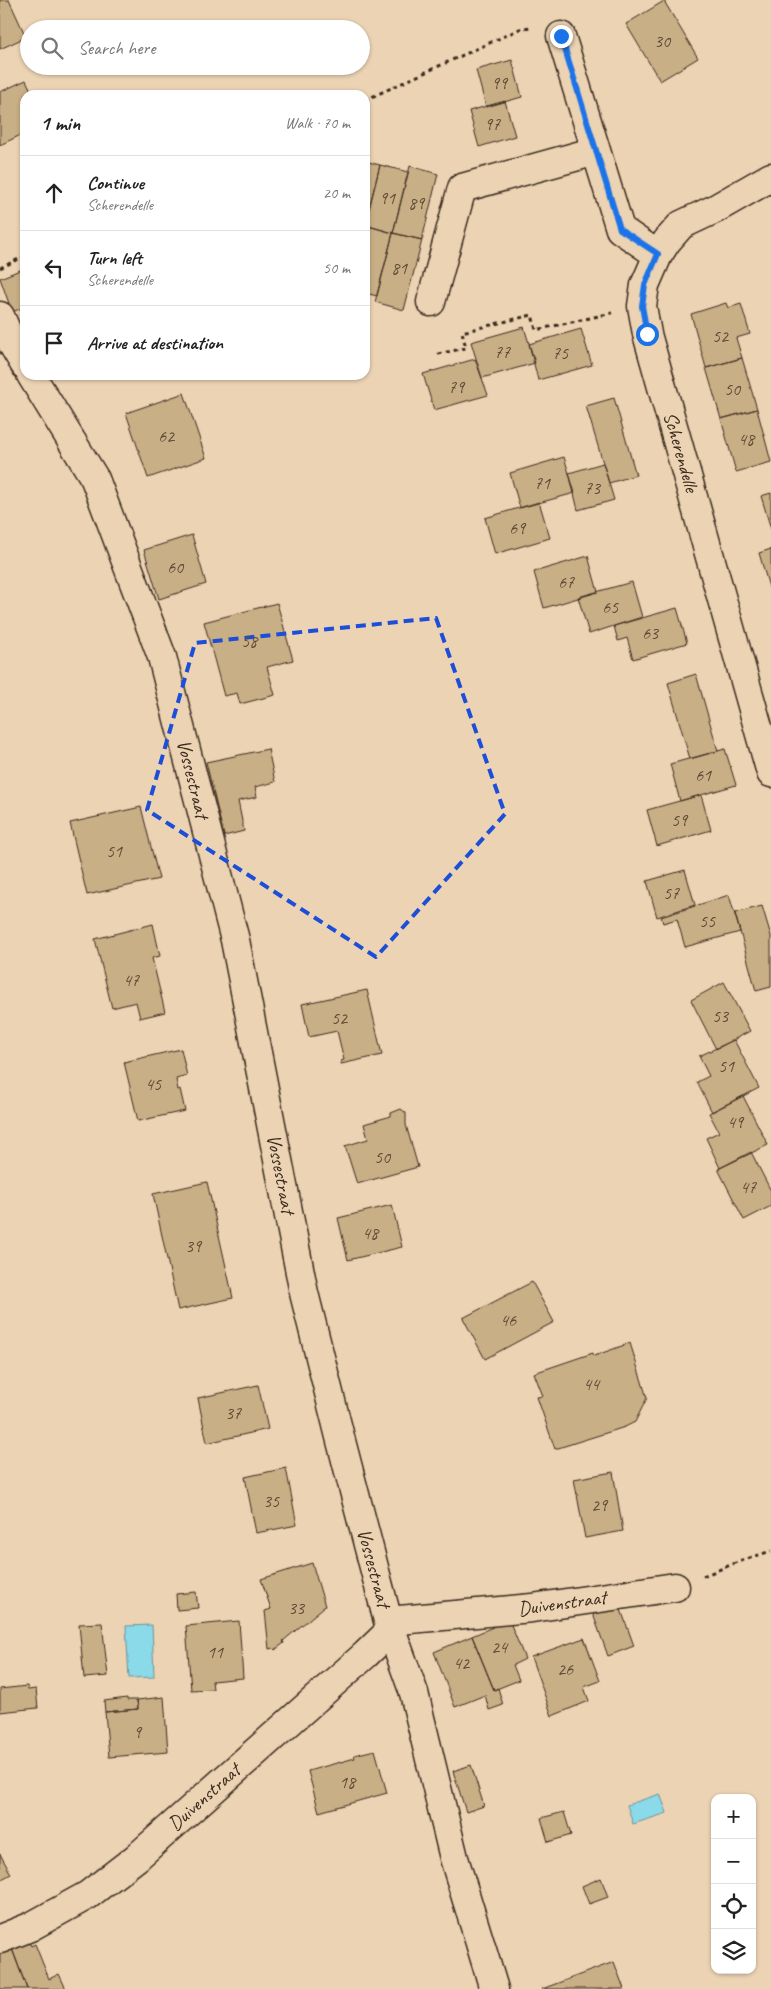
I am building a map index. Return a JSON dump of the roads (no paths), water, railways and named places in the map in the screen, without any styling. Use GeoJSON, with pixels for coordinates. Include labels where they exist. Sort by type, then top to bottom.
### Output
{"type":"FeatureCollection","features":[{"type":"Feature","properties":{"kind":"street"},"geometry":{"type":"LineString","coordinates":[[561,36],[620,229],[658,254]]}},
{"type":"Feature","properties":{"kind":"street"},"geometry":{"type":"LineString","coordinates":[[431,302],[462,188],[596,151]]}},
{"type":"Feature","properties":{"kind":"street","name":"Scherendelle"},"geometry":{"type":"LineString","coordinates":[[771,177],[715,209],[681,225],[658,254],[645,285],[642,306],[650,344],[771,773]]}},
{"type":"Feature","properties":{"kind":"street"},"geometry":{"type":"LineString","coordinates":[[0,316],[20,357]]}},
{"type":"Feature","properties":{"kind":"street","name":"Vossestraat"},"geometry":{"type":"LineString","coordinates":[[34,380],[95,479],[162,657],[235,940],[304,1293],[340,1441],[389,1626],[414,1693],[454,1858],[494,1989]]}},
{"type":"Feature","properties":{"kind":"street","name":"Duivenstraat"},"geometry":{"type":"LineString","coordinates":[[0,1939],[30,1927],[88,1896],[136,1858],[365,1655],[389,1626],[675,1587]]}},
{"type":"Feature","properties":{"kind":"water"},"geometry":{"type":"Polygon","coordinates":[[[152,1625],[154,1677],[129,1678],[126,1626],[152,1625]]]}},
{"type":"Feature","properties":{"kind":"water"},"geometry":{"type":"Polygon","coordinates":[[[660,1794],[667,1813],[633,1824],[627,1805],[660,1794]]]}}]}
